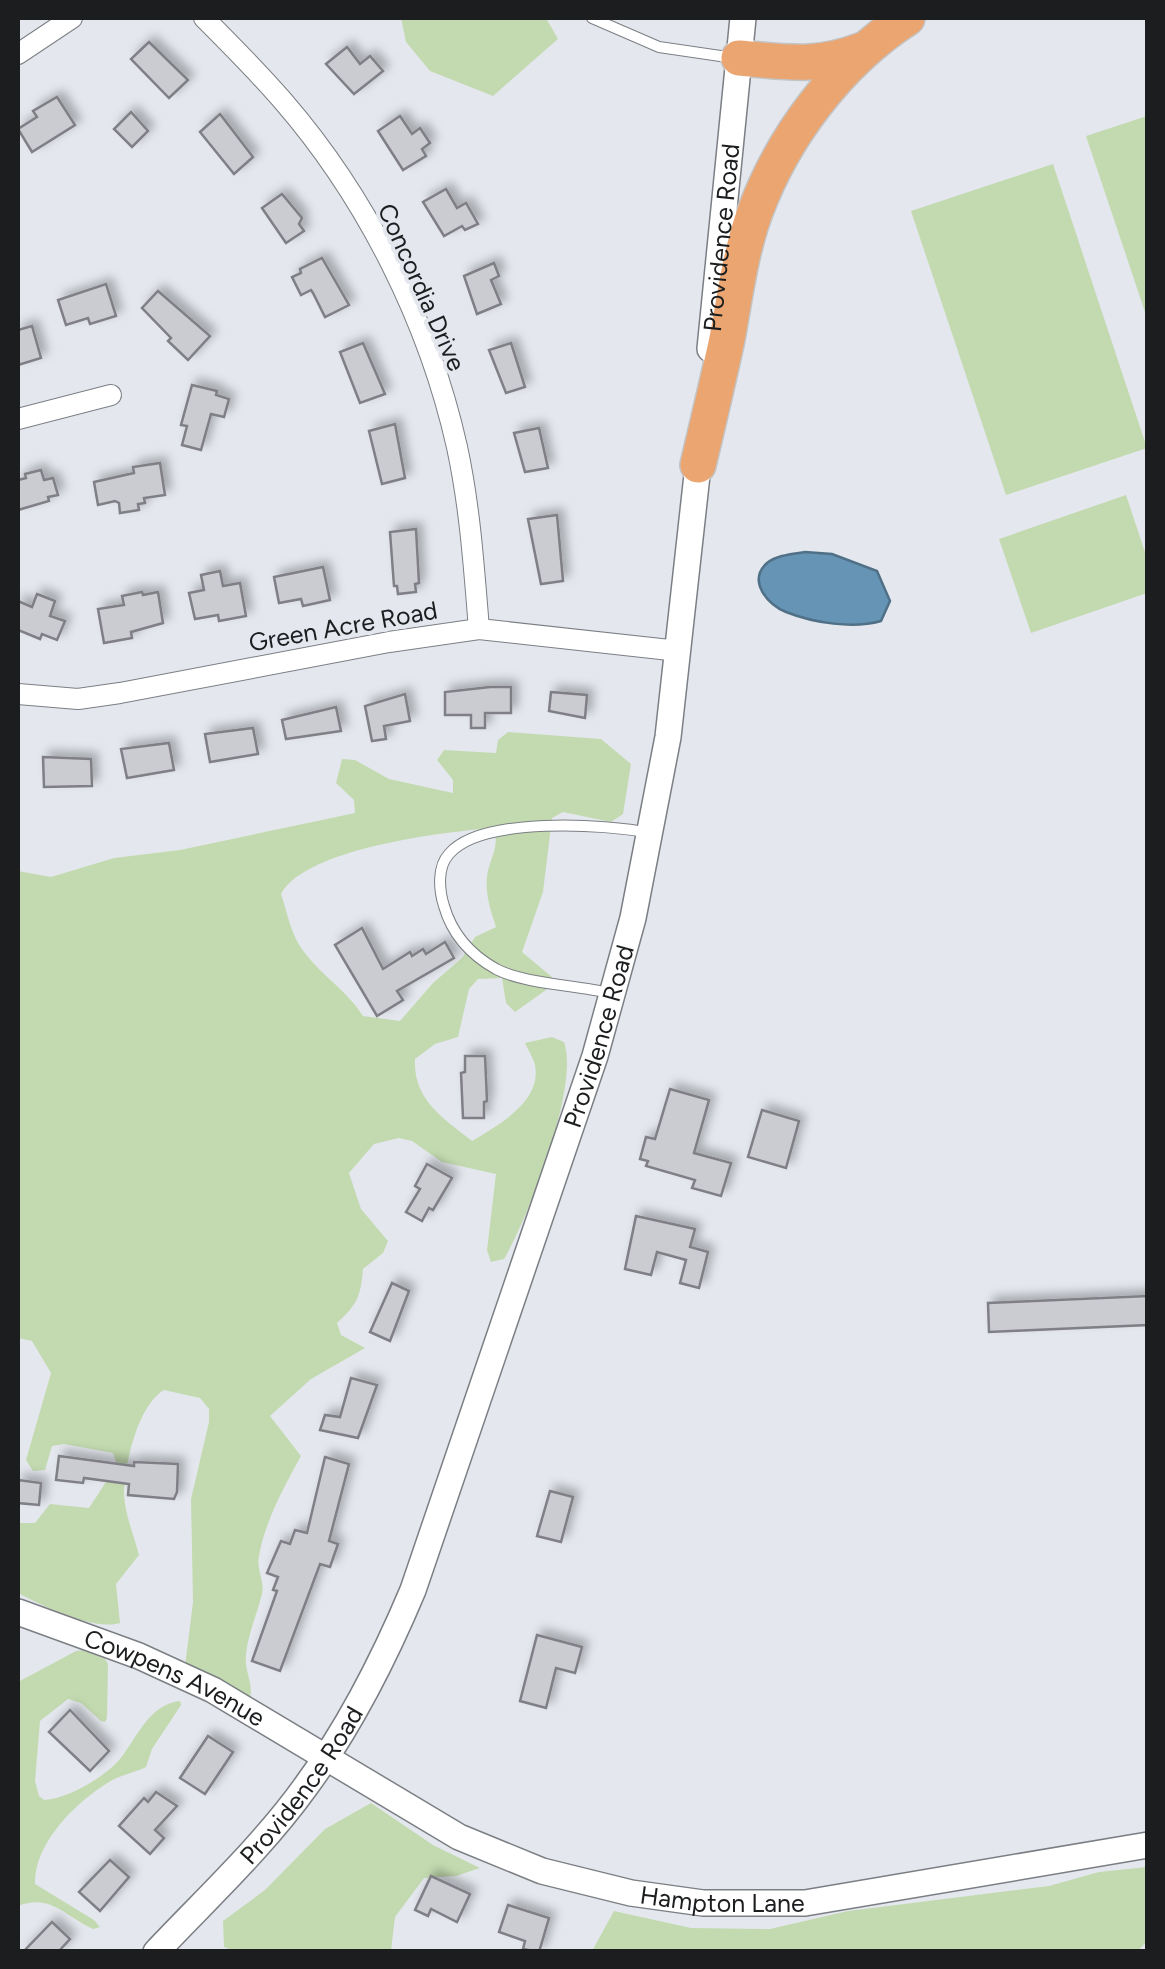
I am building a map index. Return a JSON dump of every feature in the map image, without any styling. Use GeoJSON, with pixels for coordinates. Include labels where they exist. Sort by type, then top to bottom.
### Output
{"type":"FeatureCollection","features":[{"type":"Feature","properties":{"kind":"highway"},"geometry":{"type":"LineString","coordinates":[[739,58],[804,65],[840,59],[863,50],[908,18]]}},
{"type":"Feature","properties":{"kind":"highway"},"geometry":{"type":"LineString","coordinates":[[698,465],[742,254],[755,212],[776,165],[803,123],[863,50]]}},
{"type":"Feature","properties":{"kind":"street"},"geometry":{"type":"LineString","coordinates":[[18,54],[72,18]]}},
{"type":"Feature","properties":{"kind":"street","name":"Concordia Drive"},"geometry":{"type":"LineString","coordinates":[[204,18],[310,135],[364,214],[393,270],[435,373],[456,444],[468,508],[479,629]]}},
{"type":"Feature","properties":{"kind":"street","name":"Providence Road"},"geometry":{"type":"LineString","coordinates":[[156,1952],[273,1827],[326,1758],[378,1672],[414,1590],[525,1268],[613,994],[652,834],[679,651],[743,18]]}},
{"type":"Feature","properties":{"kind":"street"},"geometry":{"type":"LineString","coordinates":[[18,419],[111,394]]}},
{"type":"Feature","properties":{"kind":"street","name":"Green Acre Road"},"geometry":{"type":"LineString","coordinates":[[18,694],[78,699],[479,629],[679,651]]}},
{"type":"Feature","properties":{"kind":"street","name":"Cowpens Avenue"},"geometry":{"type":"LineString","coordinates":[[18,1612],[174,1670],[326,1758]]}},
{"type":"Feature","properties":{"kind":"street","name":"Hampton Lane"},"geometry":{"type":"LineString","coordinates":[[326,1758],[428,1820],[491,1852],[601,1887],[684,1901],[775,1905],[834,1900],[1148,1845]]}},
{"type":"Feature","properties":{"kind":"lane"},"geometry":{"type":"LineString","coordinates":[[592,18],[659,47],[739,58]]}},
{"type":"Feature","properties":{"kind":"lane"},"geometry":{"type":"LineString","coordinates":[[613,994],[500,971],[475,956],[447,917],[440,894],[441,870],[449,854],[469,840],[501,830],[597,826],[652,834]]}},
{"type":"Feature","properties":{"kind":"green space"},"geometry":{"type":"Polygon","coordinates":[[[401,18],[546,18],[558,39],[493,96],[430,71],[406,42],[401,18]]]}},
{"type":"Feature","properties":{"kind":"green space"},"geometry":{"type":"Polygon","coordinates":[[[1148,116],[1147,318],[1086,136],[1148,116]]]}},
{"type":"Feature","properties":{"kind":"green space"},"geometry":{"type":"Polygon","coordinates":[[[1053,164],[1147,448],[1006,495],[911,211],[1053,164]]]}},
{"type":"Feature","properties":{"kind":"green space"},"geometry":{"type":"Polygon","coordinates":[[[1126,495],[1147,558],[1147,593],[1031,633],[999,539],[1126,495]]]}},
{"type":"Feature","properties":{"kind":"green space"},"geometry":{"type":"Polygon","coordinates":[[[508,732],[601,739],[631,764],[623,814],[611,822],[563,812],[552,818],[543,892],[522,952],[552,977],[546,990],[515,1012],[506,1003],[502,978],[478,979],[469,989],[458,1037],[435,1044],[415,1059],[416,1073],[432,1107],[472,1141],[516,1111],[532,1090],[535,1065],[525,1043],[552,1037],[564,1042],[567,1062],[558,1119],[538,1184],[504,1259],[491,1262],[487,1250],[496,1174],[442,1162],[412,1141],[399,1138],[374,1144],[349,1173],[361,1209],[388,1241],[383,1253],[363,1269],[357,1299],[337,1323],[341,1335],[365,1348],[311,1379],[270,1416],[301,1456],[270,1517],[259,1556],[262,1594],[246,1655],[250,1700],[185,1666],[193,1602],[191,1499],[209,1422],[209,1409],[200,1398],[164,1390],[140,1421],[124,1492],[139,1555],[116,1584],[120,1623],[82,1620],[18,1593],[18,1523],[35,1523],[50,1504],[89,1508],[117,1465],[113,1453],[64,1444],[52,1446],[45,1470],[33,1471],[26,1460],[51,1373],[32,1341],[18,1338],[18,871],[51,877],[114,858],[180,850],[355,813],[354,800],[336,783],[342,759],[355,760],[389,779],[453,793],[453,780],[437,760],[444,750],[496,753],[498,740],[508,732]],[[493,828],[378,845],[318,865],[295,878],[281,894],[302,950],[363,1016],[400,1021],[433,983],[462,958],[475,937],[496,927],[487,884],[493,828]]]}},
{"type":"Feature","properties":{"kind":"green space"},"geometry":{"type":"Polygon","coordinates":[[[84,1650],[108,1664],[107,1718],[101,1721],[81,1703],[68,1699],[40,1721],[35,1781],[44,1800],[63,1796],[95,1780],[120,1759],[160,1708],[180,1701],[181,1705],[152,1749],[146,1767],[96,1790],[59,1825],[42,1854],[35,1884],[94,1920],[100,1927],[93,1929],[48,1904],[18,1906],[18,1682],[84,1650]]]}},
{"type":"Feature","properties":{"kind":"green space"},"geometry":{"type":"Polygon","coordinates":[[[371,1803],[433,1845],[480,1868],[456,1876],[424,1878],[395,1917],[391,1951],[235,1951],[224,1947],[223,1921],[265,1890],[325,1829],[371,1803]]]}},
{"type":"Feature","properties":{"kind":"green space"},"geometry":{"type":"Polygon","coordinates":[[[1147,1867],[1147,1941],[1138,1951],[592,1951],[614,1911],[691,1928],[770,1929],[848,1911],[1049,1886],[1099,1872],[1147,1867]]]}},
{"type":"Feature","properties":{"kind":"water"},"geometry":{"type":"Polygon","coordinates":[[[805,552],[832,554],[877,571],[890,601],[881,621],[858,625],[821,622],[773,604],[759,585],[761,570],[775,558],[805,552]]]}},
{"type":"Feature","properties":{"kind":"building"},"geometry":{"type":"Polygon","coordinates":[[[149,42],[188,80],[169,98],[131,59],[149,42]]]}},
{"type":"Feature","properties":{"kind":"building"},"geometry":{"type":"Polygon","coordinates":[[[347,47],[360,64],[370,56],[383,71],[354,94],[326,64],[347,47]]]}},
{"type":"Feature","properties":{"kind":"building"},"geometry":{"type":"Polygon","coordinates":[[[57,97],[75,125],[32,152],[18,129],[37,117],[33,111],[57,97]]]}},
{"type":"Feature","properties":{"kind":"building"},"geometry":{"type":"Polygon","coordinates":[[[131,112],[148,131],[132,147],[114,129],[131,112]]]}},
{"type":"Feature","properties":{"kind":"building"},"geometry":{"type":"Polygon","coordinates":[[[220,114],[253,157],[234,174],[200,132],[220,114]]]}},
{"type":"Feature","properties":{"kind":"building"},"geometry":{"type":"Polygon","coordinates":[[[400,116],[412,134],[420,128],[430,143],[422,149],[426,156],[403,170],[378,131],[400,116]]]}},
{"type":"Feature","properties":{"kind":"building"},"geometry":{"type":"Polygon","coordinates":[[[446,189],[457,208],[466,203],[478,224],[465,230],[462,226],[444,236],[423,202],[446,189]]]}},
{"type":"Feature","properties":{"kind":"building"},"geometry":{"type":"Polygon","coordinates":[[[282,194],[302,218],[299,224],[304,231],[286,243],[262,208],[282,194]]]}},
{"type":"Feature","properties":{"kind":"building"},"geometry":{"type":"Polygon","coordinates":[[[322,258],[349,305],[325,317],[311,290],[301,295],[292,277],[322,258]]]}},
{"type":"Feature","properties":{"kind":"building"},"geometry":{"type":"Polygon","coordinates":[[[494,263],[499,276],[491,280],[501,304],[477,314],[464,276],[494,263]]]}},
{"type":"Feature","properties":{"kind":"building"},"geometry":{"type":"Polygon","coordinates":[[[106,284],[116,316],[90,324],[88,318],[66,325],[58,300],[106,284]]]}},
{"type":"Feature","properties":{"kind":"building"},"geometry":{"type":"Polygon","coordinates":[[[158,291],[210,336],[188,360],[142,308],[158,291]]]}},
{"type":"Feature","properties":{"kind":"building"},"geometry":{"type":"Polygon","coordinates":[[[32,326],[41,358],[18,365],[18,330],[32,326]]]}},
{"type":"Feature","properties":{"kind":"building"},"geometry":{"type":"Polygon","coordinates":[[[363,343],[385,394],[360,403],[340,352],[363,343]]]}},
{"type":"Feature","properties":{"kind":"building"},"geometry":{"type":"Polygon","coordinates":[[[511,343],[525,387],[506,393],[489,350],[511,343]]]}},
{"type":"Feature","properties":{"kind":"building"},"geometry":{"type":"Polygon","coordinates":[[[192,385],[217,391],[216,395],[229,399],[224,417],[211,414],[201,450],[182,445],[187,426],[181,425],[192,385]]]}},
{"type":"Feature","properties":{"kind":"building"},"geometry":{"type":"Polygon","coordinates":[[[395,424],[405,478],[382,484],[369,431],[395,424]]]}},
{"type":"Feature","properties":{"kind":"building"},"geometry":{"type":"Polygon","coordinates":[[[539,428],[548,468],[525,472],[514,433],[539,428]]]}},
{"type":"Feature","properties":{"kind":"building"},"geometry":{"type":"Polygon","coordinates":[[[160,463],[165,495],[144,498],[145,503],[138,504],[139,510],[120,513],[115,501],[98,505],[94,482],[134,473],[133,467],[160,463]]]}},
{"type":"Feature","properties":{"kind":"building"},"geometry":{"type":"Polygon","coordinates":[[[41,470],[44,480],[53,478],[58,495],[18,510],[18,480],[41,470]]]}},
{"type":"Feature","properties":{"kind":"building"},"geometry":{"type":"Polygon","coordinates":[[[557,515],[563,581],[541,584],[528,519],[557,515]]]}},
{"type":"Feature","properties":{"kind":"building"},"geometry":{"type":"Polygon","coordinates":[[[416,529],[419,583],[415,584],[416,592],[398,594],[390,532],[416,529]]]}},
{"type":"Feature","properties":{"kind":"building"},"geometry":{"type":"Polygon","coordinates":[[[323,567],[330,600],[303,606],[301,599],[279,603],[274,577],[323,567]]]}},
{"type":"Feature","properties":{"kind":"building"},"geometry":{"type":"Polygon","coordinates":[[[220,571],[223,586],[240,583],[246,616],[219,621],[218,615],[195,619],[189,593],[204,590],[201,575],[220,571]]]}},
{"type":"Feature","properties":{"kind":"building"},"geometry":{"type":"Polygon","coordinates":[[[158,592],[163,623],[131,632],[132,638],[104,643],[98,609],[124,605],[122,596],[158,592]]]}},
{"type":"Feature","properties":{"kind":"building"},"geometry":{"type":"Polygon","coordinates":[[[37,594],[55,601],[50,616],[65,621],[57,640],[42,634],[40,639],[18,630],[18,601],[32,607],[37,594]]]}},
{"type":"Feature","properties":{"kind":"building"},"geometry":{"type":"Polygon","coordinates":[[[511,687],[511,713],[485,713],[485,728],[471,728],[471,715],[445,715],[445,692],[511,687]]]}},
{"type":"Feature","properties":{"kind":"building"},"geometry":{"type":"Polygon","coordinates":[[[551,692],[587,695],[585,718],[549,711],[551,692]]]}},
{"type":"Feature","properties":{"kind":"building"},"geometry":{"type":"Polygon","coordinates":[[[405,694],[410,721],[384,726],[386,739],[372,741],[365,706],[405,694]]]}},
{"type":"Feature","properties":{"kind":"building"},"geometry":{"type":"Polygon","coordinates":[[[336,707],[341,731],[286,739],[282,720],[336,707]]]}},
{"type":"Feature","properties":{"kind":"building"},"geometry":{"type":"Polygon","coordinates":[[[253,728],[258,754],[210,762],[205,734],[253,728]]]}},
{"type":"Feature","properties":{"kind":"building"},"geometry":{"type":"Polygon","coordinates":[[[169,743],[174,770],[127,778],[121,749],[169,743]]]}},
{"type":"Feature","properties":{"kind":"building"},"geometry":{"type":"Polygon","coordinates":[[[43,757],[91,759],[92,786],[44,787],[43,757]]]}},
{"type":"Feature","properties":{"kind":"building"},"geometry":{"type":"Polygon","coordinates":[[[362,928],[383,969],[410,952],[412,956],[423,949],[426,954],[445,942],[454,958],[397,991],[403,1000],[377,1016],[335,945],[362,928]]]}},
{"type":"Feature","properties":{"kind":"building"},"geometry":{"type":"Polygon","coordinates":[[[465,1056],[485,1056],[484,1118],[463,1118],[461,1073],[465,1072],[465,1056]]]}},
{"type":"Feature","properties":{"kind":"building"},"geometry":{"type":"Polygon","coordinates":[[[670,1089],[709,1100],[694,1153],[731,1163],[721,1196],[692,1188],[695,1180],[646,1166],[648,1161],[640,1159],[646,1137],[655,1139],[670,1089]]]}},
{"type":"Feature","properties":{"kind":"building"},"geometry":{"type":"Polygon","coordinates":[[[762,1110],[799,1121],[786,1168],[748,1157],[762,1110]]]}},
{"type":"Feature","properties":{"kind":"building"},"geometry":{"type":"Polygon","coordinates":[[[427,1164],[452,1178],[422,1221],[406,1212],[420,1189],[415,1186],[427,1164]]]}},
{"type":"Feature","properties":{"kind":"building"},"geometry":{"type":"Polygon","coordinates":[[[636,1216],[695,1229],[690,1247],[708,1252],[699,1288],[680,1283],[686,1260],[657,1252],[651,1275],[625,1269],[636,1216]]]}},
{"type":"Feature","properties":{"kind":"building"},"geometry":{"type":"Polygon","coordinates":[[[392,1283],[409,1291],[390,1341],[370,1332],[392,1283]]]}},
{"type":"Feature","properties":{"kind":"building"},"geometry":{"type":"Polygon","coordinates":[[[1148,1296],[1148,1325],[989,1332],[988,1303],[1148,1296]]]}},
{"type":"Feature","properties":{"kind":"building"},"geometry":{"type":"Polygon","coordinates":[[[351,1378],[377,1385],[358,1438],[320,1430],[325,1415],[340,1417],[351,1378]]]}},
{"type":"Feature","properties":{"kind":"building"},"geometry":{"type":"Polygon","coordinates":[[[59,1456],[134,1466],[134,1462],[178,1464],[177,1492],[174,1499],[128,1495],[129,1484],[84,1478],[83,1483],[56,1480],[59,1456]]]}},
{"type":"Feature","properties":{"kind":"building"},"geometry":{"type":"Polygon","coordinates":[[[325,1457],[349,1464],[329,1541],[338,1544],[330,1567],[320,1564],[280,1671],[252,1661],[277,1591],[273,1590],[278,1577],[267,1573],[281,1541],[290,1544],[295,1530],[307,1533],[325,1457]]]}},
{"type":"Feature","properties":{"kind":"building"},"geometry":{"type":"Polygon","coordinates":[[[18,1480],[41,1483],[39,1505],[18,1503],[18,1480]]]}},
{"type":"Feature","properties":{"kind":"building"},"geometry":{"type":"Polygon","coordinates":[[[550,1491],[573,1497],[561,1542],[537,1536],[550,1491]]]}},
{"type":"Feature","properties":{"kind":"building"},"geometry":{"type":"Polygon","coordinates":[[[537,1635],[582,1647],[575,1673],[556,1668],[546,1708],[520,1701],[537,1635]]]}},
{"type":"Feature","properties":{"kind":"building"},"geometry":{"type":"Polygon","coordinates":[[[70,1710],[109,1751],[90,1771],[49,1732],[70,1710]]]}},
{"type":"Feature","properties":{"kind":"building"},"geometry":{"type":"Polygon","coordinates":[[[208,1736],[233,1752],[205,1794],[180,1778],[208,1736]]]}},
{"type":"Feature","properties":{"kind":"building"},"geometry":{"type":"Polygon","coordinates":[[[156,1792],[177,1806],[155,1830],[164,1838],[150,1854],[119,1826],[144,1798],[148,1802],[156,1792]]]}},
{"type":"Feature","properties":{"kind":"building"},"geometry":{"type":"Polygon","coordinates":[[[110,1860],[129,1877],[100,1911],[79,1892],[110,1860]]]}},
{"type":"Feature","properties":{"kind":"building"},"geometry":{"type":"Polygon","coordinates":[[[431,1876],[470,1894],[457,1922],[431,1909],[428,1916],[415,1910],[431,1876]]]}},
{"type":"Feature","properties":{"kind":"building"},"geometry":{"type":"Polygon","coordinates":[[[508,1905],[549,1918],[539,1952],[523,1949],[525,1941],[499,1932],[508,1905]]]}},
{"type":"Feature","properties":{"kind":"building"},"geometry":{"type":"Polygon","coordinates":[[[52,1922],[70,1939],[58,1952],[23,1952],[52,1922]]]}}]}
